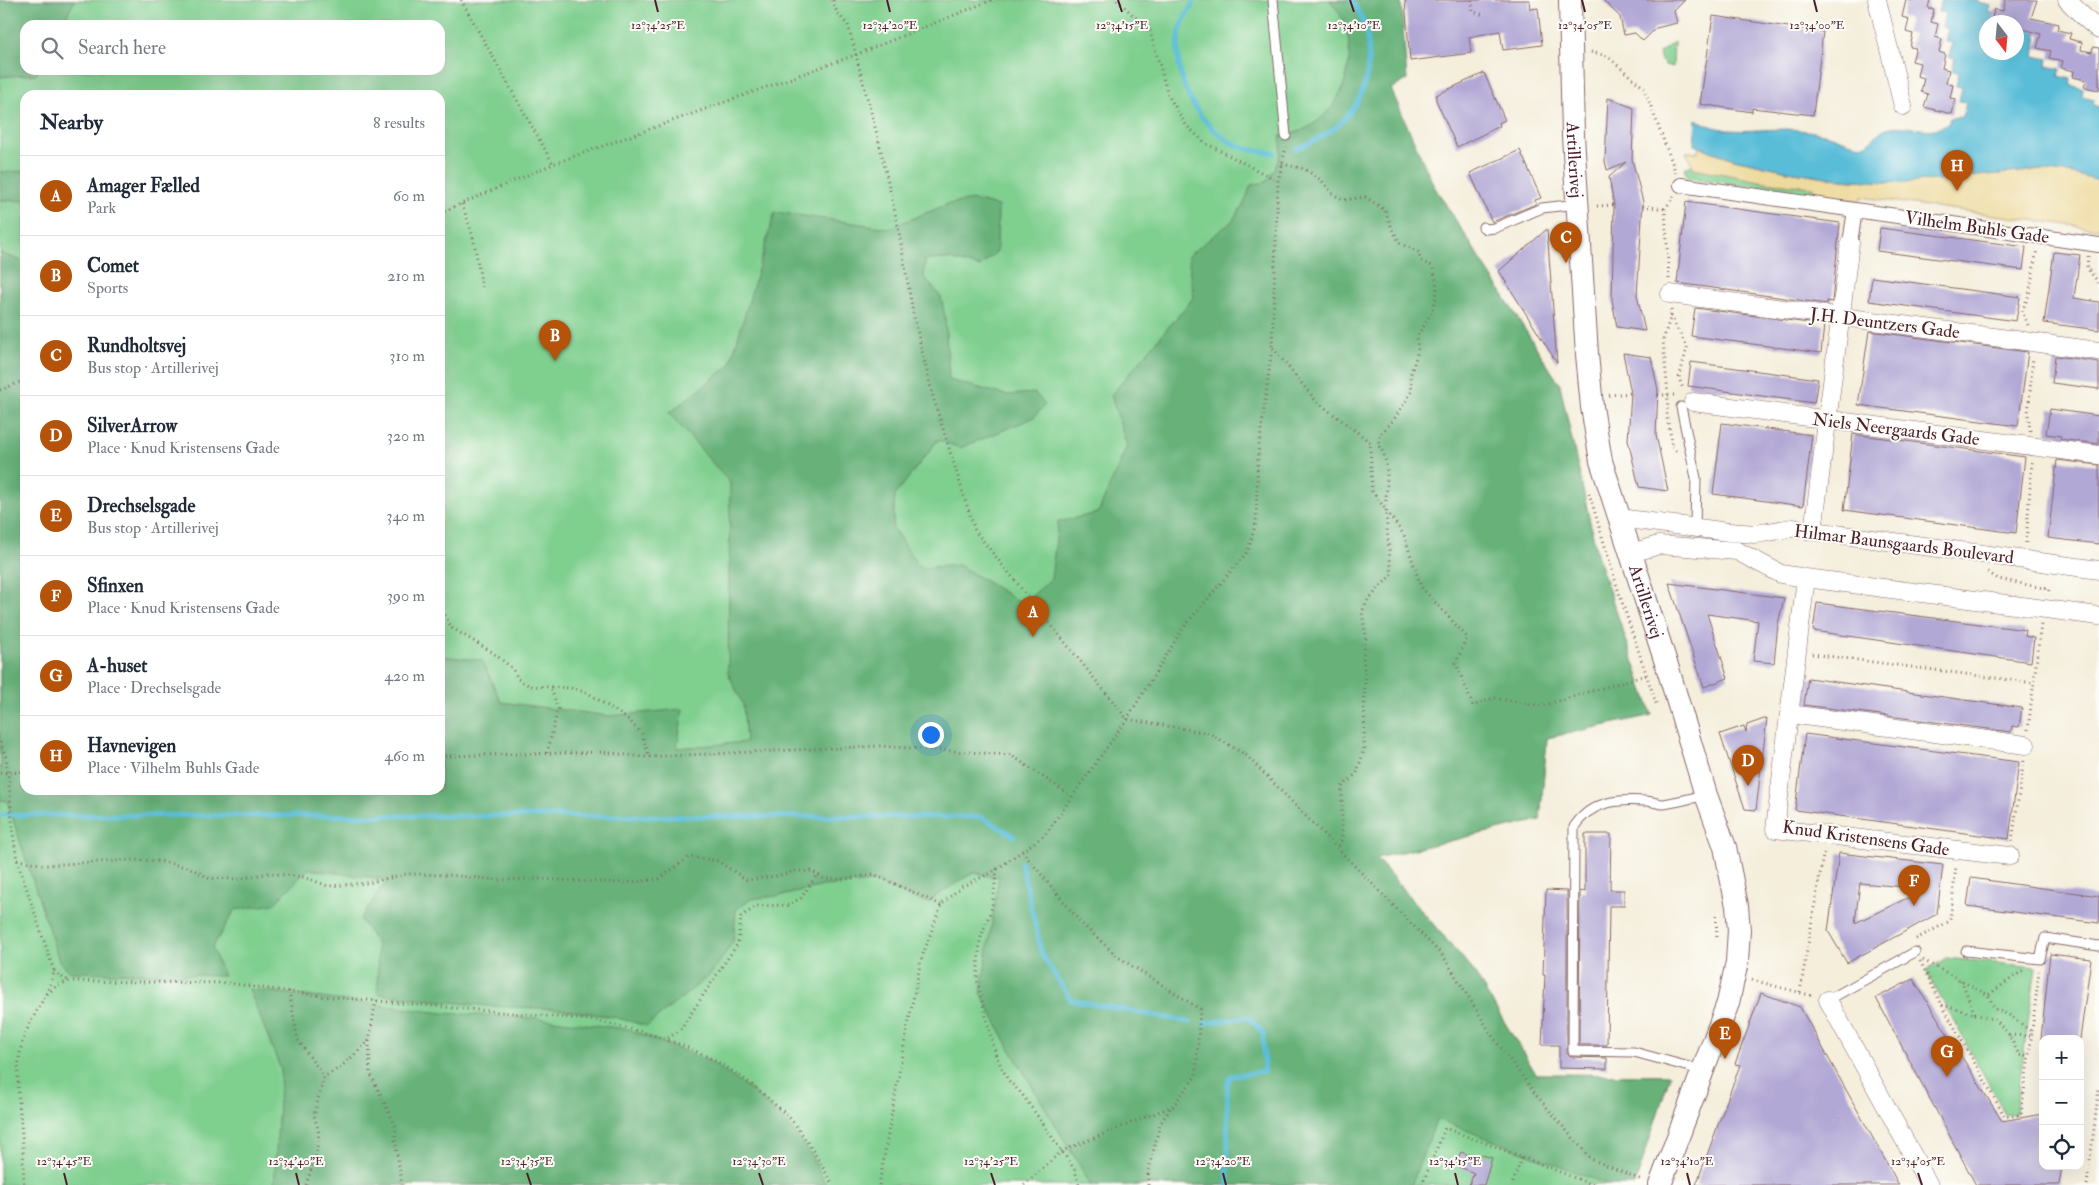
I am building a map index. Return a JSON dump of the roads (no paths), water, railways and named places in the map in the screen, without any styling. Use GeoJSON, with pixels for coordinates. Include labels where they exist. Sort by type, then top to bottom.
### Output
{"type":"FeatureCollection","features":[{"type":"Feature","properties":{"kind":"street","name":"Artillerivej"},"geometry":{"type":"LineString","coordinates":[[1570,0],[1572,136],[1587,205],[1586,354],[1601,461],[1706,795],[1725,847],[1734,884],[1738,930],[1734,975],[1728,1003],[1704,1071],[1653,1183]]}},
{"type":"Feature","properties":{"kind":"street"},"geometry":{"type":"LineString","coordinates":[[1877,0],[1903,106]]}},
{"type":"Feature","properties":{"kind":"street"},"geometry":{"type":"LineString","coordinates":[[2067,0],[2099,30]]}},
{"type":"Feature","properties":{"kind":"street","name":"Vilhelm Buhls Gade"},"geometry":{"type":"LineString","coordinates":[[1681,185],[2095,244]]}},
{"type":"Feature","properties":{"kind":"street"},"geometry":{"type":"LineString","coordinates":[[1813,531],[1855,210]]}},
{"type":"Feature","properties":{"kind":"street","name":"J.H. Deuntzers Gade"},"geometry":{"type":"LineString","coordinates":[[1670,294],[2099,351]]}},
{"type":"Feature","properties":{"kind":"street","name":"Niels Neergaards Gade"},"geometry":{"type":"LineString","coordinates":[[1686,402],[2099,455]]}},
{"type":"Feature","properties":{"kind":"street","name":"Hilmar Baunsgaards Boulevard"},"geometry":{"type":"LineString","coordinates":[[1619,518],[1756,534],[1792,528],[2099,570]]}},
{"type":"Feature","properties":{"kind":"street"},"geometry":{"type":"LineString","coordinates":[[1631,553],[1659,545],[1736,551],[1781,574],[2099,616]]}},
{"type":"Feature","properties":{"kind":"street","name":"Knud Kristensens Gade"},"geometry":{"type":"LineString","coordinates":[[1806,578],[1774,829],[2010,856]]}},
{"type":"Feature","properties":{"kind":"street"},"geometry":{"type":"LineString","coordinates":[[1789,714],[2026,745]]}},
{"type":"Feature","properties":{"kind":"street"},"geometry":{"type":"LineString","coordinates":[[1828,1000],[1929,1185]]}},
{"type":"Feature","properties":{"kind":"lane"},"geometry":{"type":"LineString","coordinates":[[1273,0],[1286,136]]}},
{"type":"Feature","properties":{"kind":"lane"},"geometry":{"type":"LineString","coordinates":[[1483,227],[1486,229],[1495,228],[1542,208],[1587,205]]}},
{"type":"Feature","properties":{"kind":"lane"},"geometry":{"type":"LineString","coordinates":[[1686,402],[1696,478],[1695,528]]}},
{"type":"Feature","properties":{"kind":"lane"},"geometry":{"type":"LineString","coordinates":[[1704,1071],[1634,1052],[1573,1051],[1574,827],[1588,810],[1620,800],[1647,801],[1663,804],[1706,795]]}},
{"type":"Feature","properties":{"kind":"lane"},"geometry":{"type":"LineString","coordinates":[[1966,951],[2040,959],[2045,938],[2099,946]]}},
{"type":"Feature","properties":{"kind":"lane"},"geometry":{"type":"LineString","coordinates":[[1828,1000],[1915,952]]}},
{"type":"Feature","properties":{"kind":"water"},"geometry":{"type":"Polygon","coordinates":[[[1941,0],[1978,0],[1978,2],[1990,5],[1988,12],[1998,15],[1979,15],[1979,60],[2024,60],[2024,38],[2026,31],[2028,32],[2031,26],[2038,28],[2034,56],[2048,59],[2047,66],[2060,69],[2058,76],[2071,79],[2070,85],[2083,89],[2082,96],[2094,99],[2093,105],[2099,107],[2099,181],[2074,174],[2040,170],[1903,183],[1839,179],[1788,171],[1734,159],[1694,145],[1696,119],[1720,129],[1802,130],[1865,145],[1887,128],[1940,128],[1948,124],[1950,118],[1963,117],[1966,102],[1959,101],[1962,87],[1956,86],[1959,72],[1952,71],[1955,58],[1949,57],[1952,43],[1945,41],[1948,29],[1942,27],[1945,13],[1938,12],[1941,0]]]}},
{"type":"Feature","properties":{"kind":"waterway"},"geometry":{"type":"LineString","coordinates":[[1195,0],[1181,27],[1178,48],[1179,64],[1189,96],[1207,123],[1220,135],[1243,148],[1274,153]]}},
{"type":"Feature","properties":{"kind":"waterway"},"geometry":{"type":"LineString","coordinates":[[1296,149],[1317,139],[1342,122],[1356,103],[1363,89],[1367,74],[1368,43],[1365,28],[1351,0]]}},
{"type":"Feature","properties":{"kind":"waterway"},"geometry":{"type":"LineString","coordinates":[[0,815],[982,817],[1014,836]]}},
{"type":"Feature","properties":{"kind":"waterway"},"geometry":{"type":"LineString","coordinates":[[1021,862],[1042,955],[1071,1000],[1190,1022]]}},
{"type":"Feature","properties":{"kind":"waterway"},"geometry":{"type":"LineString","coordinates":[[1205,1023],[1249,1017],[1263,1033],[1264,1071],[1231,1076],[1227,1084],[1228,1185]]}},
{"type":"Feature","properties":{"kind":"place","name":"Havnevigen"},"geometry":{"type":"Point","coordinates":[1957,191]}},
{"type":"Feature","properties":{"kind":"place","name":"Rundholtsvej"},"geometry":{"type":"Point","coordinates":[1566,263]}},
{"type":"Feature","properties":{"kind":"place","name":"Comet"},"geometry":{"type":"Point","coordinates":[555,361]}},
{"type":"Feature","properties":{"kind":"place","name":"Amager Fælled"},"geometry":{"type":"Point","coordinates":[1033,637]}},
{"type":"Feature","properties":{"kind":"place","name":"SilverArrow"},"geometry":{"type":"Point","coordinates":[1748,786]}},
{"type":"Feature","properties":{"kind":"place","name":"Sfinxen"},"geometry":{"type":"Point","coordinates":[1914,906]}},
{"type":"Feature","properties":{"kind":"place","name":"Drechselsgade"},"geometry":{"type":"Point","coordinates":[1725,1059]}},
{"type":"Feature","properties":{"kind":"place","name":"A-huset"},"geometry":{"type":"Point","coordinates":[1947,1077]}}]}
